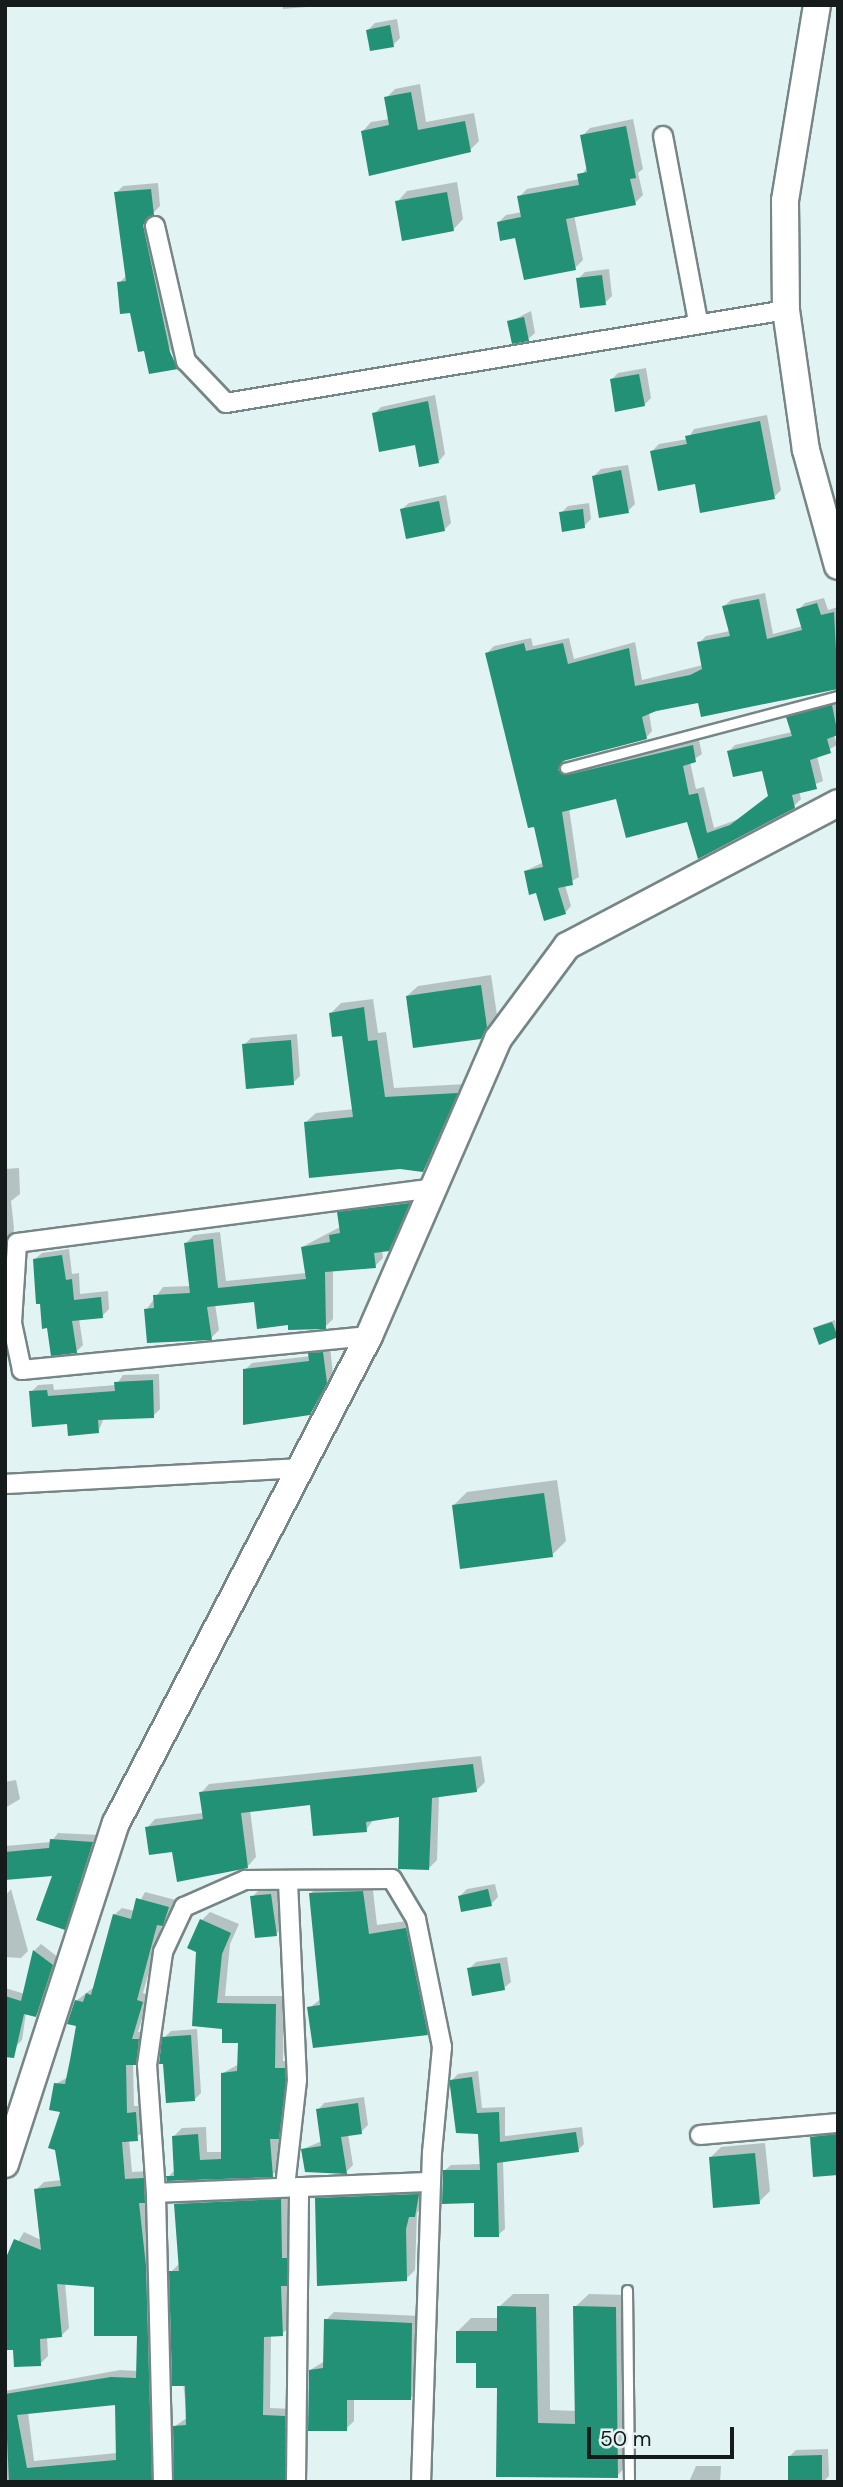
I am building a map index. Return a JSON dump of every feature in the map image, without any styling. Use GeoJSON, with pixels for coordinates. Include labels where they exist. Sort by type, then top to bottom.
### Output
{"type":"FeatureCollection","features":[{"type":"Feature","properties":{"kind":"street"},"geometry":{"type":"LineString","coordinates":[[817,5],[785,200],[786,310],[806,450],[838,566]]}},
{"type":"Feature","properties":{"kind":"street"},"geometry":{"type":"LineString","coordinates":[[663,136],[698,321]]}},
{"type":"Feature","properties":{"kind":"street"},"geometry":{"type":"LineString","coordinates":[[155,226],[186,361],[226,403],[698,321],[786,310]]}},
{"type":"Feature","properties":{"kind":"street"},"geometry":{"type":"LineString","coordinates":[[5,2164],[117,1823],[369,1336],[498,1039],[567,946],[838,803]]}},
{"type":"Feature","properties":{"kind":"street"},"geometry":{"type":"LineString","coordinates":[[369,1336],[22,1370],[12,1323],[17,1243],[434,1188]]}},
{"type":"Feature","properties":{"kind":"street"},"geometry":{"type":"LineString","coordinates":[[5,1484],[303,1468]]}},
{"type":"Feature","properties":{"kind":"street"},"geometry":{"type":"LineString","coordinates":[[163,2482],[156,2193],[147,2065],[163,1952],[184,1907],[245,1880],[392,1879],[416,1919],[442,2047],[430,2182],[421,2482]]}},
{"type":"Feature","properties":{"kind":"street"},"geometry":{"type":"LineString","coordinates":[[288,1880],[297,2080],[292,2187],[296,2482]]}},
{"type":"Feature","properties":{"kind":"street"},"geometry":{"type":"LineString","coordinates":[[700,2135],[838,2123]]}},
{"type":"Feature","properties":{"kind":"street"},"geometry":{"type":"LineString","coordinates":[[156,2193],[430,2182]]}},
{"type":"Feature","properties":{"kind":"lane"},"geometry":{"type":"LineString","coordinates":[[565,768],[838,696]]}},
{"type":"Feature","properties":{"kind":"lane"},"geometry":{"type":"LineString","coordinates":[[628,2290],[629,2482]]}},
{"type":"Feature","properties":{"kind":"building"},"geometry":{"type":"Polygon","coordinates":[[[390,25],[394,47],[370,51],[366,30],[390,25]]]}},
{"type":"Feature","properties":{"kind":"building"},"geometry":{"type":"Polygon","coordinates":[[[411,92],[418,130],[465,121],[471,152],[369,176],[361,131],[389,125],[384,97],[411,92]]]}},
{"type":"Feature","properties":{"kind":"building"},"geometry":{"type":"Polygon","coordinates":[[[626,126],[636,178],[630,179],[636,205],[566,219],[576,270],[524,280],[515,238],[500,241],[497,222],[521,217],[517,196],[579,185],[577,174],[587,172],[580,135],[626,126]]]}},
{"type":"Feature","properties":{"kind":"building"},"geometry":{"type":"Polygon","coordinates":[[[151,189],[154,215],[143,225],[170,352],[178,369],[149,374],[144,351],[138,352],[130,313],[120,314],[117,282],[126,281],[114,192],[151,189]]]}},
{"type":"Feature","properties":{"kind":"building"},"geometry":{"type":"Polygon","coordinates":[[[447,192],[454,231],[402,241],[395,201],[447,192]]]}},
{"type":"Feature","properties":{"kind":"building"},"geometry":{"type":"Polygon","coordinates":[[[602,275],[606,305],[580,308],[576,278],[602,275]]]}},
{"type":"Feature","properties":{"kind":"building"},"geometry":{"type":"Polygon","coordinates":[[[524,317],[529,341],[512,344],[507,321],[524,317]]]}},
{"type":"Feature","properties":{"kind":"building"},"geometry":{"type":"Polygon","coordinates":[[[639,374],[645,406],[615,412],[610,379],[639,374]]]}},
{"type":"Feature","properties":{"kind":"building"},"geometry":{"type":"Polygon","coordinates":[[[428,401],[439,463],[419,467],[415,445],[379,452],[372,413],[428,401]]]}},
{"type":"Feature","properties":{"kind":"building"},"geometry":{"type":"Polygon","coordinates":[[[760,421],[775,499],[700,513],[695,484],[658,491],[650,451],[687,444],[685,436],[760,421]]]}},
{"type":"Feature","properties":{"kind":"building"},"geometry":{"type":"Polygon","coordinates":[[[621,470],[629,513],[599,518],[592,476],[621,470]]]}},
{"type":"Feature","properties":{"kind":"building"},"geometry":{"type":"Polygon","coordinates":[[[439,501],[445,531],[406,539],[400,509],[439,501]]]}},
{"type":"Feature","properties":{"kind":"building"},"geometry":{"type":"Polygon","coordinates":[[[583,509],[585,528],[562,532],[559,512],[583,509]]]}},
{"type":"Feature","properties":{"kind":"building"},"geometry":{"type":"Polygon","coordinates":[[[759,599],[767,639],[802,630],[796,609],[817,603],[821,615],[834,612],[838,689],[701,717],[698,703],[656,711],[642,717],[647,739],[563,761],[558,770],[567,775],[693,745],[696,762],[683,766],[689,795],[698,793],[707,833],[730,825],[768,796],[762,771],[733,777],[727,751],[792,736],[786,717],[832,705],[838,735],[827,739],[831,753],[810,760],[817,789],[792,795],[795,808],[698,859],[687,822],[626,838],[616,799],[562,812],[573,885],[558,888],[566,914],[544,921],[536,893],[529,895],[524,871],[543,867],[534,827],[528,828],[485,653],[524,643],[526,651],[563,643],[568,664],[629,648],[635,686],[690,675],[702,669],[697,642],[730,636],[722,606],[759,599]]]}},
{"type":"Feature","properties":{"kind":"building"},"geometry":{"type":"Polygon","coordinates":[[[481,985],[487,1027],[481,1039],[413,1048],[406,996],[481,985]]]}},
{"type":"Feature","properties":{"kind":"building"},"geometry":{"type":"Polygon","coordinates":[[[364,1007],[368,1041],[377,1040],[385,1097],[458,1093],[423,1172],[400,1169],[309,1178],[304,1122],[353,1117],[342,1036],[332,1037],[329,1013],[364,1007]]]}},
{"type":"Feature","properties":{"kind":"building"},"geometry":{"type":"Polygon","coordinates":[[[291,1040],[294,1085],[246,1089],[242,1044],[291,1040]]]}},
{"type":"Feature","properties":{"kind":"building"},"geometry":{"type":"Polygon","coordinates":[[[410,1203],[389,1251],[374,1253],[376,1268],[325,1272],[326,1329],[288,1330],[288,1325],[257,1329],[254,1302],[207,1307],[212,1340],[147,1343],[144,1309],[154,1308],[153,1295],[190,1293],[184,1243],[213,1239],[218,1288],[306,1279],[301,1247],[330,1242],[329,1235],[340,1233],[337,1212],[410,1203]]]}},
{"type":"Feature","properties":{"kind":"building"},"geometry":{"type":"Polygon","coordinates":[[[62,1255],[66,1280],[72,1279],[74,1300],[101,1297],[103,1318],[72,1321],[77,1353],[51,1356],[47,1328],[42,1329],[40,1304],[36,1304],[33,1259],[62,1255]]]}},
{"type":"Feature","properties":{"kind":"building"},"geometry":{"type":"Polygon","coordinates":[[[832,1322],[838,1337],[819,1345],[813,1328],[832,1322]]]}},
{"type":"Feature","properties":{"kind":"building"},"geometry":{"type":"Polygon","coordinates":[[[323,1352],[327,1383],[310,1415],[243,1425],[243,1369],[309,1361],[308,1353],[323,1352]]]}},
{"type":"Feature","properties":{"kind":"building"},"geometry":{"type":"Polygon","coordinates":[[[153,1380],[154,1418],[98,1420],[99,1433],[68,1436],[67,1424],[32,1427],[29,1391],[47,1390],[48,1396],[115,1391],[114,1382],[153,1380]]]}},
{"type":"Feature","properties":{"kind":"building"},"geometry":{"type":"Polygon","coordinates":[[[544,1493],[553,1557],[460,1569],[452,1505],[544,1493]]]}},
{"type":"Feature","properties":{"kind":"building"},"geometry":{"type":"Polygon","coordinates":[[[473,1764],[477,1792],[432,1798],[429,1870],[398,1869],[399,1817],[366,1822],[367,1832],[313,1836],[310,1805],[241,1813],[248,1868],[177,1882],[172,1852],[149,1855],[145,1827],[203,1819],[199,1792],[473,1764]]]}},
{"type":"Feature","properties":{"kind":"building"},"geometry":{"type":"Polygon","coordinates":[[[50,1839],[93,1842],[65,1930],[36,1920],[52,1876],[5,1880],[5,1852],[49,1848],[50,1839]]]}},
{"type":"Feature","properties":{"kind":"building"},"geometry":{"type":"Polygon","coordinates":[[[488,1889],[492,1906],[461,1912],[458,1896],[488,1889]]]}},
{"type":"Feature","properties":{"kind":"building"},"geometry":{"type":"Polygon","coordinates":[[[363,1891],[369,1934],[406,1928],[428,2035],[313,2048],[307,2007],[320,2005],[309,1893],[363,1891]]]}},
{"type":"Feature","properties":{"kind":"building"},"geometry":{"type":"Polygon","coordinates":[[[271,1894],[277,1936],[255,1938],[250,1896],[271,1894]]]}},
{"type":"Feature","properties":{"kind":"building"},"geometry":{"type":"Polygon","coordinates":[[[136,1898],[169,1907],[163,1926],[157,1925],[137,2000],[143,2002],[132,2039],[139,2039],[136,2065],[126,2065],[127,2113],[136,2112],[138,2141],[122,2142],[125,2179],[144,2178],[145,2203],[139,2203],[146,2266],[152,2482],[9,2482],[5,2394],[111,2377],[136,2378],[137,2336],[94,2336],[94,2287],[57,2284],[62,2337],[40,2339],[41,2366],[14,2367],[13,2350],[5,2350],[5,2260],[14,2239],[41,2250],[34,2189],[61,2186],[55,2150],[48,2148],[60,2112],[49,2110],[54,2083],[65,2084],[76,2026],[67,2024],[75,2000],[83,2002],[86,1993],[91,1995],[113,1914],[131,1919],[136,1898]],[[115,2405],[17,2415],[27,2468],[116,2460],[115,2405]]]}},
{"type":"Feature","properties":{"kind":"building"},"geometry":{"type":"Polygon","coordinates":[[[200,1919],[231,1933],[222,1954],[217,2003],[276,2004],[275,2068],[285,2068],[286,2080],[279,2139],[270,2139],[273,2177],[167,2181],[166,2176],[174,2176],[172,2136],[198,2134],[200,2160],[221,2159],[221,2073],[237,2071],[238,2043],[222,2043],[222,2029],[192,2026],[196,1952],[187,1948],[200,1919]]]}},
{"type":"Feature","properties":{"kind":"building"},"geometry":{"type":"Polygon","coordinates":[[[33,1950],[53,1965],[36,2017],[24,2014],[14,2058],[5,2057],[5,1996],[21,2001],[33,1950]]]}},
{"type":"Feature","properties":{"kind":"building"},"geometry":{"type":"Polygon","coordinates":[[[500,1963],[505,1990],[472,1996],[467,1968],[500,1963]]]}},
{"type":"Feature","properties":{"kind":"building"},"geometry":{"type":"Polygon","coordinates":[[[191,2035],[195,2101],[166,2103],[163,2064],[159,2064],[162,2037],[191,2035]]]}},
{"type":"Feature","properties":{"kind":"building"},"geometry":{"type":"Polygon","coordinates":[[[472,2077],[477,2113],[499,2112],[500,2142],[576,2132],[579,2152],[497,2163],[499,2237],[474,2237],[474,2203],[442,2204],[443,2170],[480,2170],[478,2134],[456,2133],[450,2086],[450,2080],[472,2077]]]}},
{"type":"Feature","properties":{"kind":"building"},"geometry":{"type":"Polygon","coordinates":[[[358,2103],[362,2134],[341,2137],[347,2174],[305,2172],[301,2149],[321,2146],[316,2109],[358,2103]]]}},
{"type":"Feature","properties":{"kind":"building"},"geometry":{"type":"Polygon","coordinates":[[[838,2134],[838,2175],[813,2177],[810,2137],[838,2134]]]}},
{"type":"Feature","properties":{"kind":"building"},"geometry":{"type":"Polygon","coordinates":[[[755,2153],[760,2204],[713,2208],[709,2157],[755,2153]]]}},
{"type":"Feature","properties":{"kind":"building"},"geometry":{"type":"Polygon","coordinates":[[[419,2194],[415,2217],[409,2217],[406,2229],[407,2281],[317,2286],[315,2198],[419,2194]]]}},
{"type":"Feature","properties":{"kind":"building"},"geometry":{"type":"Polygon","coordinates":[[[281,2199],[282,2258],[287,2258],[287,2286],[281,2286],[283,2336],[264,2337],[263,2415],[285,2416],[285,2482],[174,2482],[173,2426],[186,2425],[185,2386],[172,2386],[169,2271],[179,2271],[174,2204],[281,2199]]]}},
{"type":"Feature","properties":{"kind":"building"},"geometry":{"type":"Polygon","coordinates":[[[497,2306],[536,2307],[538,2423],[575,2424],[573,2306],[616,2307],[618,2478],[496,2477],[497,2388],[476,2388],[476,2363],[456,2363],[456,2331],[497,2331],[497,2306]]]}},
{"type":"Feature","properties":{"kind":"building"},"geometry":{"type":"Polygon","coordinates":[[[324,2319],[412,2323],[411,2400],[347,2400],[347,2431],[308,2431],[309,2370],[323,2368],[324,2319]]]}},
{"type":"Feature","properties":{"kind":"building"},"geometry":{"type":"Polygon","coordinates":[[[822,2455],[822,2482],[788,2482],[788,2456],[822,2455]]]}}]}
